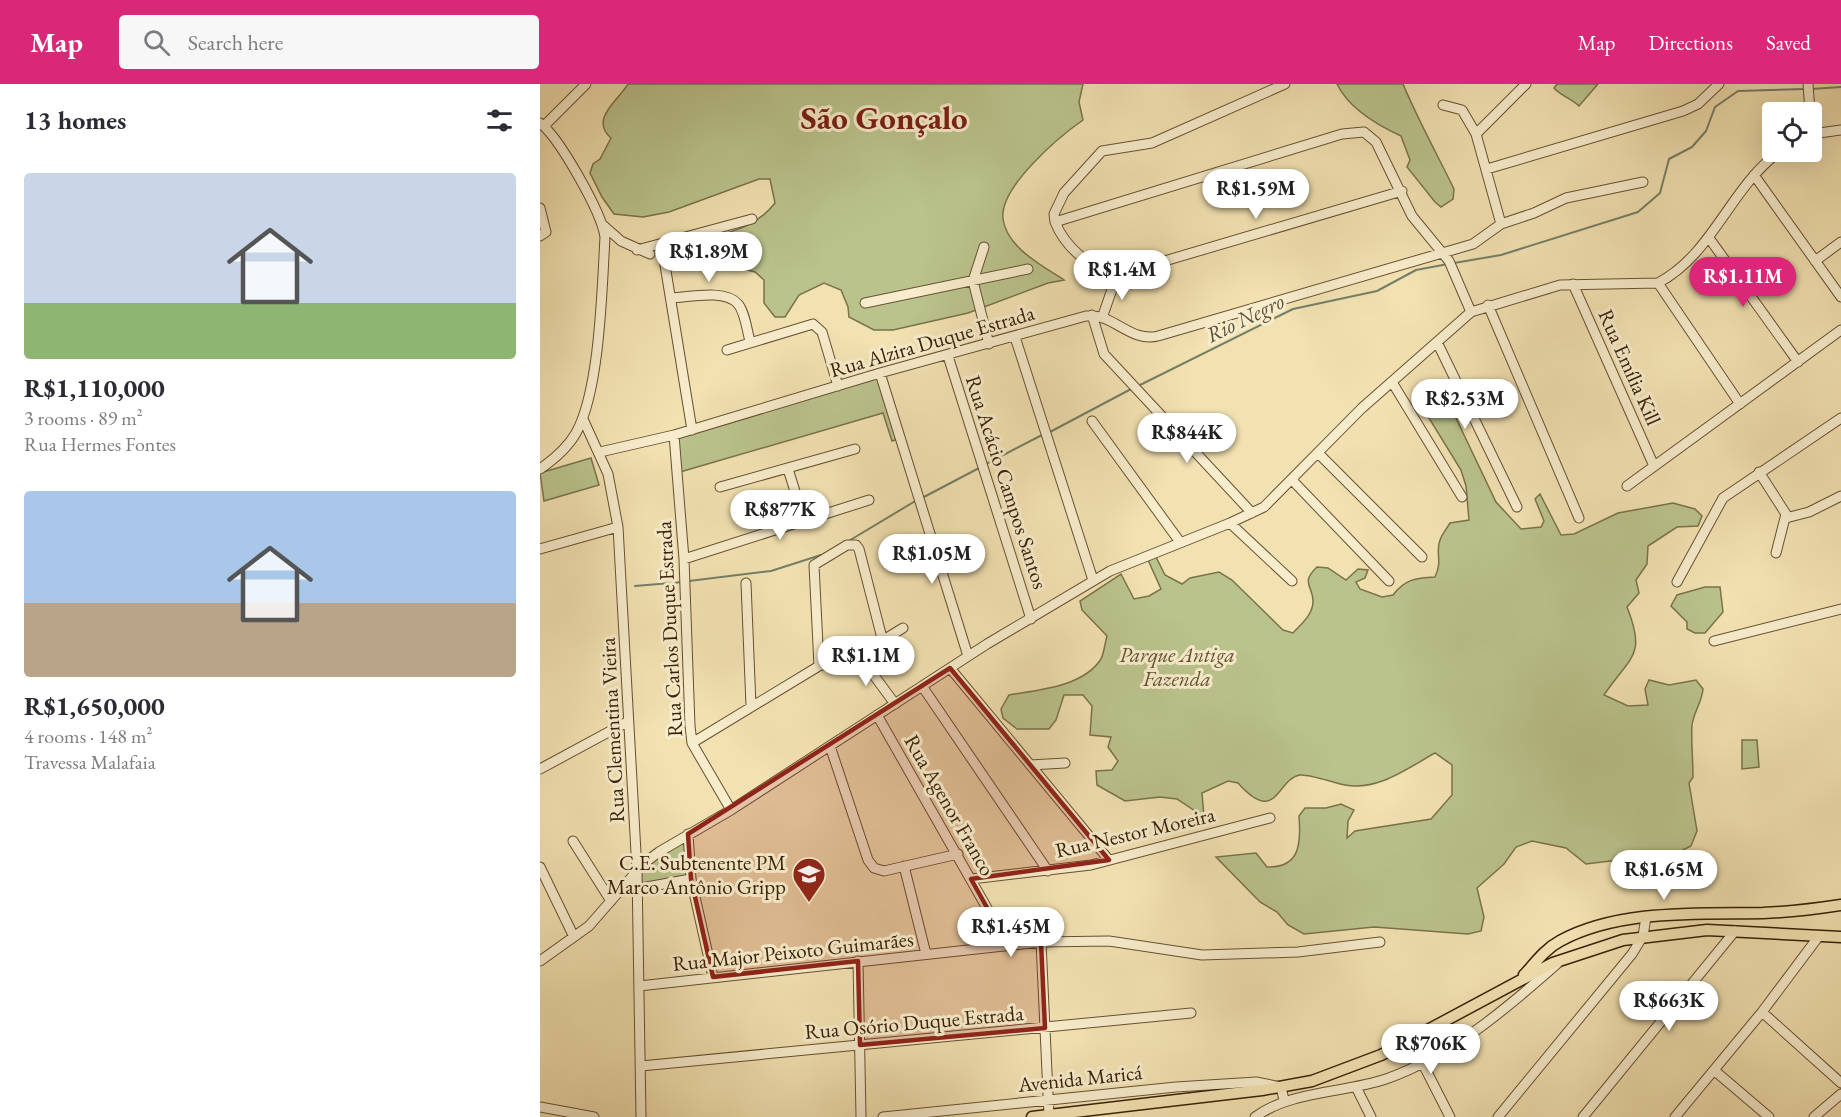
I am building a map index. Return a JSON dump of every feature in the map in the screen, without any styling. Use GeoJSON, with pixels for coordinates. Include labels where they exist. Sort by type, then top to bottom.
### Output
{"type":"FeatureCollection","features":[{"type":"Feature","properties":{"kind":"main road"},"geometry":{"type":"LineString","coordinates":[[1520,980],[1538,958],[1559,942],[1595,928],[1646,917],[1692,912],[1766,913],[1841,904]]}},
{"type":"Feature","properties":{"kind":"main road"},"geometry":{"type":"LineString","coordinates":[[1032,1117],[1281,1087],[1334,1074],[1381,1055],[1564,958],[1643,936],[1686,931],[1735,931],[1841,937]]}},
{"type":"Feature","properties":{"kind":"street"},"geometry":{"type":"LineString","coordinates":[[540,469],[564,449],[575,436],[583,419],[597,335],[605,237],[603,225],[564,154],[542,124],[586,84]]}},
{"type":"Feature","properties":{"kind":"street"},"geometry":{"type":"LineString","coordinates":[[1285,84],[1152,143],[1123,146],[1102,151],[1095,156],[1058,203],[1055,222],[1071,248],[1095,267],[1117,275],[1402,191]]}},
{"type":"Feature","properties":{"kind":"street"},"geometry":{"type":"LineString","coordinates":[[1476,134],[1526,84]]}},
{"type":"Feature","properties":{"kind":"street"},"geometry":{"type":"LineString","coordinates":[[1487,170],[1683,111],[1698,104],[1719,84]]}},
{"type":"Feature","properties":{"kind":"street"},"geometry":{"type":"LineString","coordinates":[[1443,105],[1462,110],[1476,134],[1501,224]]}},
{"type":"Feature","properties":{"kind":"street"},"geometry":{"type":"LineString","coordinates":[[1822,133],[1841,130]]}},
{"type":"Feature","properties":{"kind":"street"},"geometry":{"type":"LineString","coordinates":[[1055,222],[1353,132],[1364,132],[1376,142],[1416,222],[1447,257],[1471,312]]}},
{"type":"Feature","properties":{"kind":"street"},"geometry":{"type":"LineString","coordinates":[[540,961],[589,926],[637,871],[658,852],[731,810],[968,656],[1094,580],[1180,542],[1230,523],[1274,499],[1392,382],[1471,312],[1488,305],[1573,284],[1658,284],[1680,269],[1709,238],[1754,175],[1768,162]]}},
{"type":"Feature","properties":{"kind":"street"},"geometry":{"type":"LineString","coordinates":[[1754,175],[1841,297]]}},
{"type":"Feature","properties":{"kind":"street"},"geometry":{"type":"LineString","coordinates":[[1092,315],[1129,333],[1149,339],[1447,257],[1484,238],[1501,224],[1534,213],[1566,198],[1643,182]]}},
{"type":"Feature","properties":{"kind":"street"},"geometry":{"type":"LineString","coordinates":[[540,208],[546,225],[546,231],[540,236]]}},
{"type":"Feature","properties":{"kind":"street"},"geometry":{"type":"LineString","coordinates":[[637,250],[752,219]]}},
{"type":"Feature","properties":{"kind":"street"},"geometry":{"type":"LineString","coordinates":[[603,225],[637,250],[650,254]]}},
{"type":"Feature","properties":{"kind":"street"},"geometry":{"type":"LineString","coordinates":[[1709,238],[1798,362]]}},
{"type":"Feature","properties":{"kind":"street"},"geometry":{"type":"LineString","coordinates":[[1815,261],[1841,242]]}},
{"type":"Feature","properties":{"kind":"street"},"geometry":{"type":"LineString","coordinates":[[984,247],[973,281],[989,344]]}},
{"type":"Feature","properties":{"kind":"street"},"geometry":{"type":"LineString","coordinates":[[665,265],[692,430]]}},
{"type":"Feature","properties":{"kind":"street"},"geometry":{"type":"LineString","coordinates":[[865,303],[1028,269]]}},
{"type":"Feature","properties":{"kind":"street"},"geometry":{"type":"LineString","coordinates":[[1102,318],[1117,275]]}},
{"type":"Feature","properties":{"kind":"street","name":"Rua Emília Kill"},"geometry":{"type":"LineString","coordinates":[[1573,284],[1654,466]]}},
{"type":"Feature","properties":{"kind":"street"},"geometry":{"type":"LineString","coordinates":[[1658,284],[1740,404]]}},
{"type":"Feature","properties":{"kind":"street"},"geometry":{"type":"LineString","coordinates":[[672,298],[716,296],[735,302],[740,307],[750,341]]}},
{"type":"Feature","properties":{"kind":"street"},"geometry":{"type":"LineString","coordinates":[[1488,305],[1579,518]]}},
{"type":"Feature","properties":{"kind":"street"},"geometry":{"type":"LineString","coordinates":[[1092,315],[1104,354],[1141,397],[1252,513]]}},
{"type":"Feature","properties":{"kind":"street","name":"Rua Alzira Duque Estrada"},"geometry":{"type":"LineString","coordinates":[[600,452],[692,430],[880,373],[1092,315]]}},
{"type":"Feature","properties":{"kind":"street"},"geometry":{"type":"LineString","coordinates":[[727,350],[750,341],[808,325],[818,326],[838,386]]}},
{"type":"Feature","properties":{"kind":"street"},"geometry":{"type":"LineString","coordinates":[[1627,486],[1841,330]]}},
{"type":"Feature","properties":{"kind":"street"},"geometry":{"type":"LineString","coordinates":[[1015,337],[1094,580]]}},
{"type":"Feature","properties":{"kind":"street"},"geometry":{"type":"LineString","coordinates":[[1437,342],[1517,507]]}},
{"type":"Feature","properties":{"kind":"street","name":"Rua Acácio Campos Santos"},"geometry":{"type":"LineString","coordinates":[[948,356],[1031,619]]}},
{"type":"Feature","properties":{"kind":"street"},"geometry":{"type":"LineString","coordinates":[[880,373],[968,656]]}},
{"type":"Feature","properties":{"kind":"street"},"geometry":{"type":"LineString","coordinates":[[1392,382],[1461,496]]}},
{"type":"Feature","properties":{"kind":"street"},"geometry":{"type":"LineString","coordinates":[[1677,582],[1723,498],[1841,418]]}},
{"type":"Feature","properties":{"kind":"street","name":"Rua Clementina Vieira"},"geometry":{"type":"LineString","coordinates":[[583,419],[600,452],[608,474],[618,526],[637,871],[641,1117]]}},
{"type":"Feature","properties":{"kind":"street"},"geometry":{"type":"LineString","coordinates":[[1092,421],[1180,542]]}},
{"type":"Feature","properties":{"kind":"street","name":"Rua Carlos Duque Estrada"},"geometry":{"type":"LineString","coordinates":[[674,435],[684,559],[692,743],[731,810]]}},
{"type":"Feature","properties":{"kind":"street"},"geometry":{"type":"LineString","coordinates":[[720,487],[855,449]]}},
{"type":"Feature","properties":{"kind":"street"},"geometry":{"type":"LineString","coordinates":[[1319,454],[1422,556]]}},
{"type":"Feature","properties":{"kind":"street"},"geometry":{"type":"LineString","coordinates":[[788,469],[804,520]]}},
{"type":"Feature","properties":{"kind":"street"},"geometry":{"type":"LineString","coordinates":[[1759,472],[1782,506],[1786,518],[1776,553]]}},
{"type":"Feature","properties":{"kind":"street"},"geometry":{"type":"LineString","coordinates":[[1293,481],[1389,581]]}},
{"type":"Feature","properties":{"kind":"street"},"geometry":{"type":"LineString","coordinates":[[1786,518],[1809,512],[1841,496]]}},
{"type":"Feature","properties":{"kind":"street"},"geometry":{"type":"LineString","coordinates":[[684,559],[869,500]]}},
{"type":"Feature","properties":{"kind":"street"},"geometry":{"type":"LineString","coordinates":[[1230,523],[1292,581]]}},
{"type":"Feature","properties":{"kind":"street"},"geometry":{"type":"LineString","coordinates":[[540,549],[618,526]]}},
{"type":"Feature","properties":{"kind":"street"},"geometry":{"type":"LineString","coordinates":[[819,666],[814,565],[847,545],[856,545],[859,549],[882,638]]}},
{"type":"Feature","properties":{"kind":"street"},"geometry":{"type":"LineString","coordinates":[[746,583],[752,706]]}},
{"type":"Feature","properties":{"kind":"street"},"geometry":{"type":"LineString","coordinates":[[1714,641],[1841,609]]}},
{"type":"Feature","properties":{"kind":"street"},"geometry":{"type":"LineString","coordinates":[[692,743],[819,666],[859,655],[882,638],[903,628]]}},
{"type":"Feature","properties":{"kind":"street"},"geometry":{"type":"LineString","coordinates":[[859,655],[895,704]]}},
{"type":"Feature","properties":{"kind":"street"},"geometry":{"type":"LineString","coordinates":[[950,668],[1109,860]]}},
{"type":"Feature","properties":{"kind":"street"},"geometry":{"type":"LineString","coordinates":[[922,686],[1048,871]]}},
{"type":"Feature","properties":{"kind":"street","name":"Rua Agenor Franco"},"geometry":{"type":"LineString","coordinates":[[877,715],[1008,945]]}},
{"type":"Feature","properties":{"kind":"street"},"geometry":{"type":"LineString","coordinates":[[540,769],[627,722]]}},
{"type":"Feature","properties":{"kind":"street"},"geometry":{"type":"LineString","coordinates":[[830,746],[868,860],[878,870],[958,854]]}},
{"type":"Feature","properties":{"kind":"street"},"geometry":{"type":"LineString","coordinates":[[1030,765],[1065,763]]}},
{"type":"Feature","properties":{"kind":"street","name":"Rua Nestor Moreira"},"geometry":{"type":"LineString","coordinates":[[971,879],[1048,871],[1109,860],[1270,818]]}},
{"type":"Feature","properties":{"kind":"street"},"geometry":{"type":"LineString","coordinates":[[688,834],[692,879],[713,977]]}},
{"type":"Feature","properties":{"kind":"street"},"geometry":{"type":"LineString","coordinates":[[573,841],[611,901]]}},
{"type":"Feature","properties":{"kind":"street"},"geometry":{"type":"LineString","coordinates":[[904,866],[926,954]]}},
{"type":"Feature","properties":{"kind":"street"},"geometry":{"type":"LineString","coordinates":[[540,867],[574,937]]}},
{"type":"Feature","properties":{"kind":"street"},"geometry":{"type":"LineString","coordinates":[[619,892],[692,879]]}},
{"type":"Feature","properties":{"kind":"street"},"geometry":{"type":"LineString","coordinates":[[1498,1117],[1632,954],[1643,936],[1646,917]]}},
{"type":"Feature","properties":{"kind":"street"},"geometry":{"type":"LineString","coordinates":[[1583,1117],[1735,931]]}},
{"type":"Feature","properties":{"kind":"street"},"geometry":{"type":"LineString","coordinates":[[1675,1117],[1762,1012],[1819,936]]}},
{"type":"Feature","properties":{"kind":"street","name":"Rua Major Peixoto Guimarães"},"geometry":{"type":"LineString","coordinates":[[639,986],[1041,942],[1108,941],[1202,955],[1298,952],[1380,942]]}},
{"type":"Feature","properties":{"kind":"street"},"geometry":{"type":"LineString","coordinates":[[1041,942],[1049,1116]]}},
{"type":"Feature","properties":{"kind":"street"},"geometry":{"type":"LineString","coordinates":[[1255,1117],[1284,1100],[1356,1087],[1424,1064],[1489,1019],[1564,958]]}},
{"type":"Feature","properties":{"kind":"street"},"geometry":{"type":"LineString","coordinates":[[858,962],[861,1117]]}},
{"type":"Feature","properties":{"kind":"street"},"geometry":{"type":"LineString","coordinates":[[1762,1012],[1841,1083]]}},
{"type":"Feature","properties":{"kind":"street","name":"Rua Osório Duque Estrada"},"geometry":{"type":"LineString","coordinates":[[640,1066],[1191,1013]]}},
{"type":"Feature","properties":{"kind":"street"},"geometry":{"type":"LineString","coordinates":[[1424,1064],[1450,1117]]}},
{"type":"Feature","properties":{"kind":"street"},"geometry":{"type":"LineString","coordinates":[[1715,1071],[1769,1117]]}},
{"type":"Feature","properties":{"kind":"street","name":"Avenida Maricá"},"geometry":{"type":"LineString","coordinates":[[883,1117],[1176,1087],[1256,1082],[1281,1087]]}},
{"type":"Feature","properties":{"kind":"street"},"geometry":{"type":"LineString","coordinates":[[1281,1087],[1284,1100]]}},
{"type":"Feature","properties":{"kind":"street"},"geometry":{"type":"LineString","coordinates":[[1356,1087],[1371,1117]]}},
{"type":"Feature","properties":{"kind":"street"},"geometry":{"type":"LineString","coordinates":[[1814,1117],[1841,1094]]}},
{"type":"Feature","properties":{"kind":"street"},"geometry":{"type":"LineString","coordinates":[[540,1107],[594,1117]]}},
{"type":"Feature","properties":{"kind":"highlighted area"},"geometry":{"type":"Polygon","coordinates":[[[950,668],[1109,860],[971,879],[1008,945],[1041,942],[1045,1028],[860,1045],[858,961],[713,977],[691,879],[688,834],[950,668]]]}},
{"type":"Feature","properties":{"kind":"green space"},"geometry":{"type":"Polygon","coordinates":[[[628,84],[1083,84],[1079,102],[1083,120],[1060,138],[1020,178],[1004,206],[1003,219],[1011,239],[1027,255],[1064,280],[1048,283],[968,313],[893,330],[874,330],[849,317],[848,307],[841,290],[824,283],[799,295],[785,317],[775,317],[764,303],[764,280],[755,272],[702,258],[688,244],[746,226],[766,213],[775,203],[770,179],[759,179],[669,212],[643,217],[614,214],[602,197],[590,173],[593,164],[600,159],[611,138],[605,131],[604,117],[628,84]]]}},
{"type":"Feature","properties":{"kind":"green space"},"geometry":{"type":"Polygon","coordinates":[[[1337,84],[1403,84],[1454,189],[1453,199],[1441,207],[1435,202],[1407,167],[1410,160],[1401,136],[1356,109],[1337,84]]]}},
{"type":"Feature","properties":{"kind":"green space"},"geometry":{"type":"Polygon","coordinates":[[[1557,84],[1598,84],[1579,106],[1554,88],[1557,84]]]}},
{"type":"Feature","properties":{"kind":"green space"},"geometry":{"type":"Polygon","coordinates":[[[879,376],[899,439],[892,441],[883,413],[680,472],[677,438],[879,376]]]}},
{"type":"Feature","properties":{"kind":"green space","name":"Parque Antiga Fazenda"},"geometry":{"type":"Polygon","coordinates":[[[1435,400],[1455,416],[1496,502],[1521,529],[1541,527],[1544,521],[1535,499],[1540,494],[1561,535],[1574,534],[1618,513],[1673,503],[1695,509],[1702,516],[1698,526],[1677,527],[1648,546],[1647,564],[1636,580],[1639,593],[1627,607],[1636,636],[1633,655],[1604,695],[1628,706],[1648,705],[1645,689],[1649,680],[1669,685],[1696,680],[1703,689],[1692,725],[1693,777],[1689,783],[1697,831],[1691,846],[1677,853],[1586,864],[1566,848],[1532,841],[1516,847],[1504,864],[1477,888],[1484,917],[1481,931],[1468,934],[1374,927],[1304,934],[1288,925],[1277,912],[1260,902],[1216,857],[1256,853],[1267,867],[1287,863],[1293,858],[1299,844],[1299,816],[1305,808],[1326,808],[1341,804],[1354,810],[1348,821],[1347,838],[1355,831],[1431,819],[1452,795],[1452,765],[1435,753],[1392,777],[1369,785],[1357,786],[1300,775],[1292,778],[1269,801],[1261,801],[1238,783],[1228,781],[1202,793],[1204,817],[1177,799],[1160,797],[1125,801],[1097,785],[1096,771],[1112,770],[1118,761],[1108,747],[1111,737],[1090,735],[1092,706],[1083,695],[1064,695],[1056,720],[1049,729],[1017,729],[1003,718],[1001,709],[1009,695],[1059,686],[1083,676],[1093,668],[1101,659],[1107,636],[1082,610],[1080,601],[1121,574],[1134,599],[1149,596],[1161,589],[1148,560],[1156,557],[1165,575],[1182,584],[1190,578],[1219,572],[1232,580],[1283,630],[1293,633],[1311,611],[1313,601],[1308,581],[1317,567],[1328,568],[1346,580],[1358,569],[1368,570],[1365,578],[1356,582],[1360,589],[1382,597],[1393,595],[1411,580],[1435,577],[1443,533],[1450,523],[1469,520],[1466,486],[1461,470],[1424,410],[1428,402],[1435,400]]]}},
{"type":"Feature","properties":{"kind":"green space"},"geometry":{"type":"Polygon","coordinates":[[[591,458],[599,485],[544,501],[540,473],[591,458]]]}},
{"type":"Feature","properties":{"kind":"green space"},"geometry":{"type":"Polygon","coordinates":[[[1705,587],[1720,587],[1723,612],[1705,633],[1695,633],[1687,629],[1687,622],[1671,606],[1677,595],[1705,587]]]}},
{"type":"Feature","properties":{"kind":"green space"},"geometry":{"type":"Polygon","coordinates":[[[1742,740],[1757,740],[1759,767],[1742,769],[1742,740]]]}},
{"type":"Feature","properties":{"kind":"green space"},"geometry":{"type":"Polygon","coordinates":[[[688,834],[691,878],[637,890],[641,866],[688,834]]]}},
{"type":"Feature","properties":{"kind":"waterway","name":"Rio Negro"},"geometry":{"type":"LineString","coordinates":[[1811,89],[1841,87]]}},
{"type":"Feature","properties":{"kind":"waterway","name":"Rio Negro"},"geometry":{"type":"LineString","coordinates":[[1454,263],[1501,255],[1638,212],[1660,193],[1669,159],[1692,147],[1706,131],[1715,107],[1738,91],[1805,89]]}},
{"type":"Feature","properties":{"kind":"waterway","name":"Rio Negro"},"geometry":{"type":"LineString","coordinates":[[1138,386],[1293,309],[1377,291],[1416,270],[1448,264]]}},
{"type":"Feature","properties":{"kind":"waterway","name":"Rio Negro"},"geometry":{"type":"LineString","coordinates":[[1048,433],[1133,388]]}},
{"type":"Feature","properties":{"kind":"waterway","name":"Rio Negro"},"geometry":{"type":"LineString","coordinates":[[986,464],[1042,435]]}},
{"type":"Feature","properties":{"kind":"waterway","name":"Rio Negro"},"geometry":{"type":"LineString","coordinates":[[922,498],[981,467]]}},
{"type":"Feature","properties":{"kind":"waterway","name":"Rio Negro"},"geometry":{"type":"LineString","coordinates":[[847,542],[917,500]]}},
{"type":"Feature","properties":{"kind":"waterway","name":"Rio Negro"},"geometry":{"type":"LineString","coordinates":[[689,581],[771,571],[821,555]]}},
{"type":"Feature","properties":{"kind":"waterway","name":"Rio Negro"},"geometry":{"type":"LineString","coordinates":[[635,586],[683,582]]}},
{"type":"Feature","properties":{"kind":"place","name":"C.E. Subtenente PM Marco Antônio Gripp"},"geometry":{"type":"Point","coordinates":[809,903]}},
{"type":"Feature","properties":{"kind":"district","name":"São Gonçalo"},"geometry":{"type":"Point","coordinates":[884,117]}}]}
